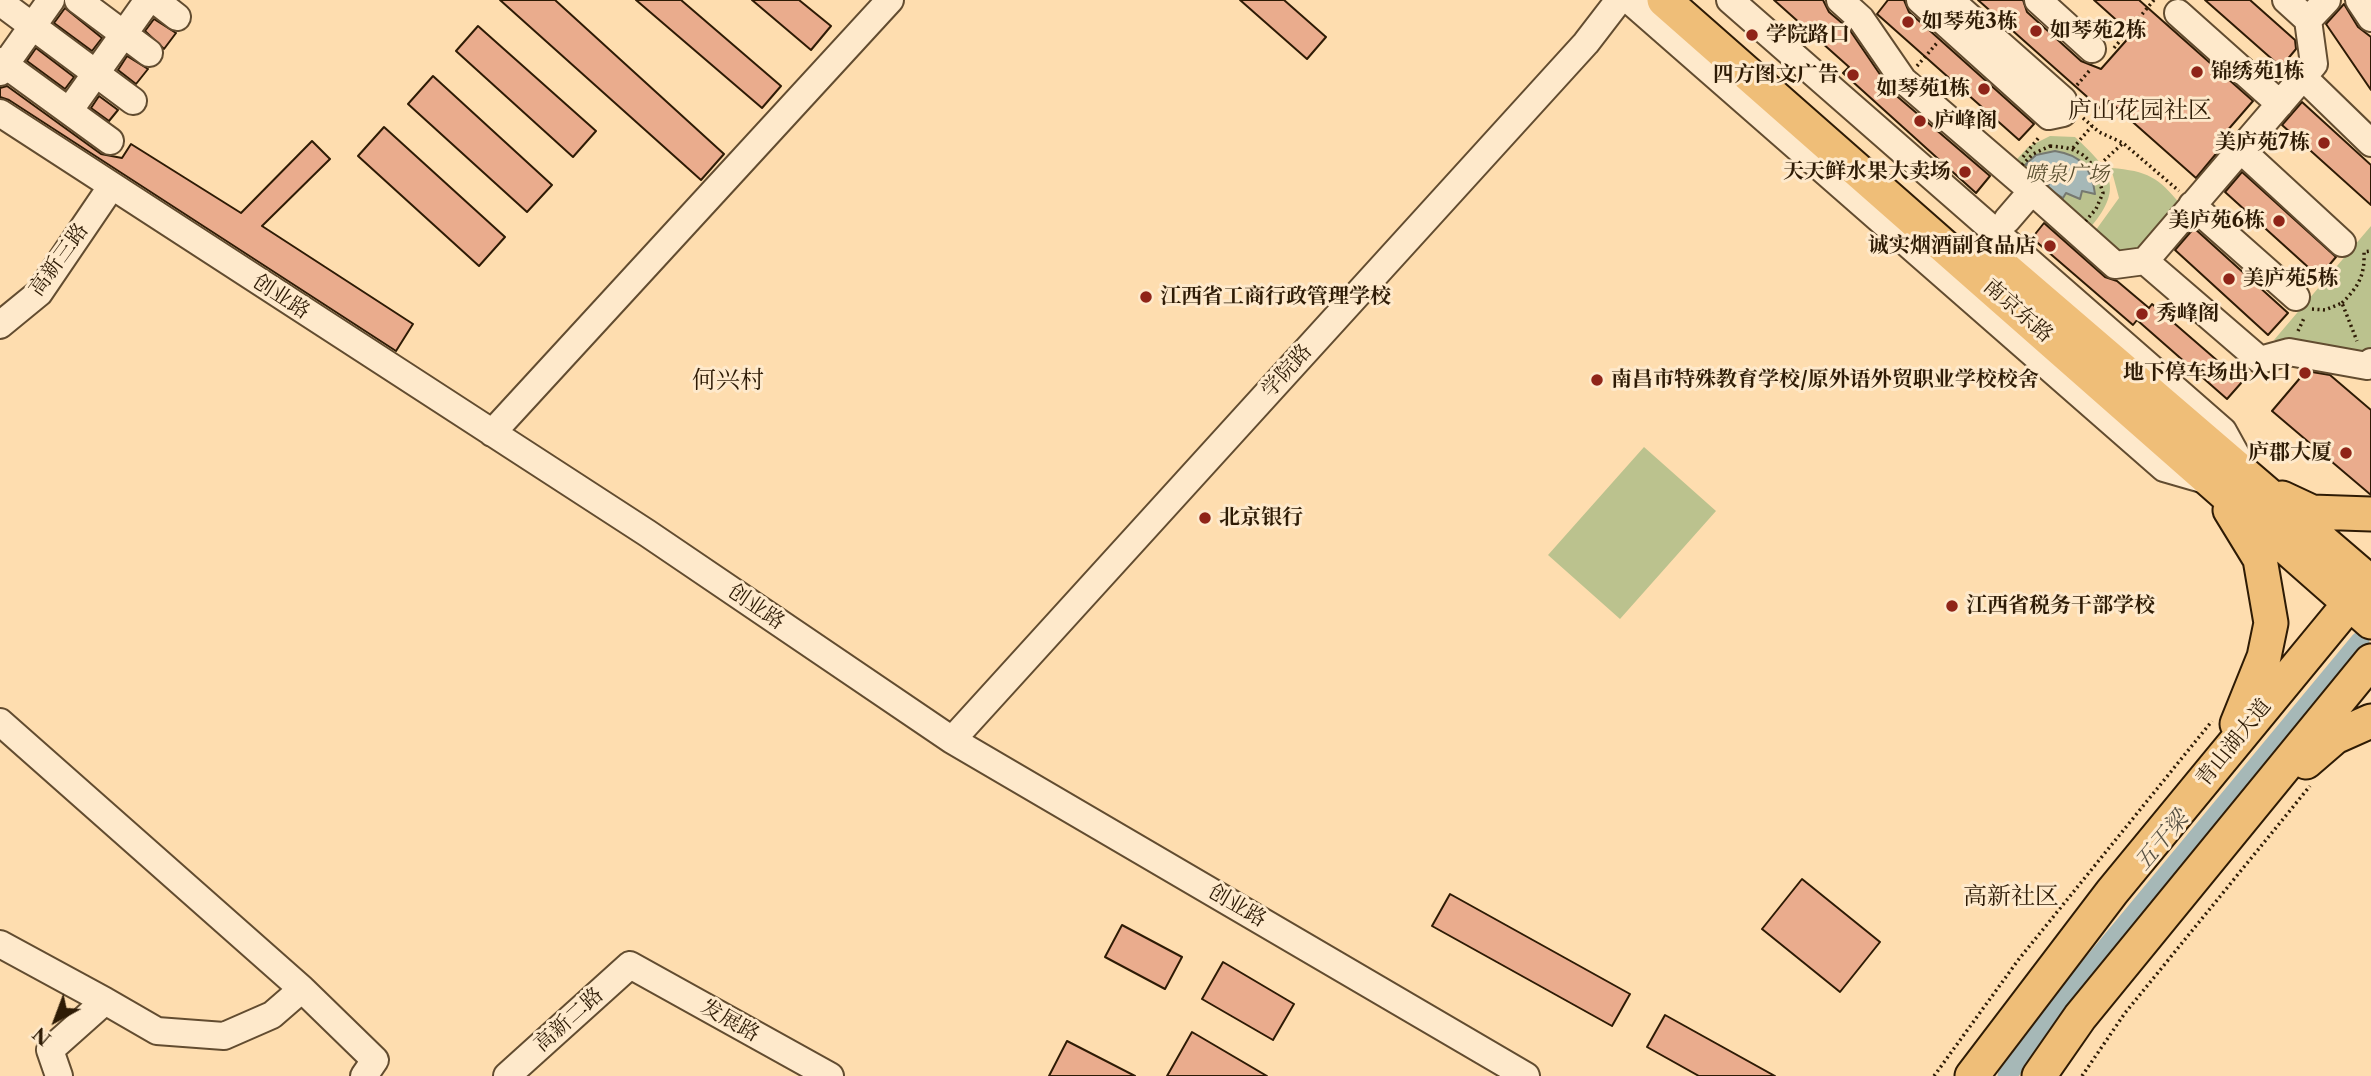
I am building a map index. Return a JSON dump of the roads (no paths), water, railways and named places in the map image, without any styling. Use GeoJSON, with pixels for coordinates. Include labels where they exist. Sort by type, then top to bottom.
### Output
{"type":"FeatureCollection","features":[{"type":"Feature","properties":{"kind":"main road","name":"南京东路"},"geometry":{"type":"LineString","coordinates":[[1664,0],[2212,481],[2366,593]]}},
{"type":"Feature","properties":{"kind":"main road","name":"南京东路"},"geometry":{"type":"LineString","coordinates":[[1695,0],[2251,482],[2366,593]]}},
{"type":"Feature","properties":{"kind":"main road"},"geometry":{"type":"LineString","coordinates":[[2212,481],[2260,559],[2271,623],[2264,657],[2224,755]]}},
{"type":"Feature","properties":{"kind":"main road"},"geometry":{"type":"LineString","coordinates":[[2251,482],[2312,512],[2371,514]]}},
{"type":"Feature","properties":{"kind":"main road","name":"青山湖大道"},"geometry":{"type":"LineString","coordinates":[[1972,1076],[2112,892],[2224,755],[2366,593]]}},
{"type":"Feature","properties":{"kind":"main road"},"geometry":{"type":"LineString","coordinates":[[2039,1076],[2080,1017],[2371,661]]}},
{"type":"Feature","properties":{"kind":"main road"},"geometry":{"type":"LineString","coordinates":[[2246,814],[2335,737],[2371,721]]}},
{"type":"Feature","properties":{"kind":"street"},"geometry":{"type":"LineString","coordinates":[[51,0],[2,66],[110,141]]}},
{"type":"Feature","properties":{"kind":"street"},"geometry":{"type":"LineString","coordinates":[[78,0],[149,53]]}},
{"type":"Feature","properties":{"kind":"street"},"geometry":{"type":"LineString","coordinates":[[69,111],[148,0]]}},
{"type":"Feature","properties":{"kind":"street"},"geometry":{"type":"LineString","coordinates":[[155,0],[177,17]]}},
{"type":"Feature","properties":{"kind":"street"},"geometry":{"type":"LineString","coordinates":[[492,433],[890,0]]}},
{"type":"Feature","properties":{"kind":"street","name":"学院路"},"geometry":{"type":"LineString","coordinates":[[952,740],[1586,43],[1619,0]]}},
{"type":"Feature","properties":{"kind":"street"},"geometry":{"type":"LineString","coordinates":[[1629,0],[2164,468],[2212,481]]}},
{"type":"Feature","properties":{"kind":"street"},"geometry":{"type":"LineString","coordinates":[[1730,0],[2223,431],[2251,482]]}},
{"type":"Feature","properties":{"kind":"street"},"geometry":{"type":"LineString","coordinates":[[1840,0],[1861,19],[1903,80],[2115,265],[2145,261],[2314,64],[2308,20],[2286,0]]}},
{"type":"Feature","properties":{"kind":"street"},"geometry":{"type":"LineString","coordinates":[[1920,0],[2056,108],[1950,0]]}},
{"type":"Feature","properties":{"kind":"street"},"geometry":{"type":"LineString","coordinates":[[2038,0],[2102,49]]}},
{"type":"Feature","properties":{"kind":"street"},"geometry":{"type":"LineString","coordinates":[[2308,20],[2327,0]]}},
{"type":"Feature","properties":{"kind":"street"},"geometry":{"type":"LineString","coordinates":[[2360,0],[2371,18]]}},
{"type":"Feature","properties":{"kind":"street"},"geometry":{"type":"LineString","coordinates":[[0,2],[133,101]]}},
{"type":"Feature","properties":{"kind":"street"},"geometry":{"type":"LineString","coordinates":[[2178,12],[2280,104]]}},
{"type":"Feature","properties":{"kind":"street"},"geometry":{"type":"LineString","coordinates":[[2303,77],[2371,143]]}},
{"type":"Feature","properties":{"kind":"street","name":"创业路"},"geometry":{"type":"LineString","coordinates":[[0,113],[647,533],[952,740],[1526,1076]]}},
{"type":"Feature","properties":{"kind":"street"},"geometry":{"type":"LineString","coordinates":[[2241,149],[2342,243]]}},
{"type":"Feature","properties":{"kind":"street","name":"高新三路"},"geometry":{"type":"LineString","coordinates":[[0,325],[39,293],[111,187]]}},
{"type":"Feature","properties":{"kind":"street"},"geometry":{"type":"LineString","coordinates":[[2007,220],[2032,191]]}},
{"type":"Feature","properties":{"kind":"street"},"geometry":{"type":"LineString","coordinates":[[2192,205],[2295,297]]}},
{"type":"Feature","properties":{"kind":"street"},"geometry":{"type":"LineString","coordinates":[[2145,261],[2260,360],[2289,352],[2370,368]]}},
{"type":"Feature","properties":{"kind":"street"},"geometry":{"type":"LineString","coordinates":[[0,722],[302,989],[374,1060],[365,1076]]}},
{"type":"Feature","properties":{"kind":"street"},"geometry":{"type":"LineString","coordinates":[[0,944],[157,1031],[224,1036],[272,1015],[302,989]]}},
{"type":"Feature","properties":{"kind":"street","name":"发展路"},"geometry":{"type":"LineString","coordinates":[[630,965],[820,1074]]}},
{"type":"Feature","properties":{"kind":"street","name":"高新二路"},"geometry":{"type":"LineString","coordinates":[[507,1076],[630,965]]}},
{"type":"Feature","properties":{"kind":"street"},"geometry":{"type":"LineString","coordinates":[[59,1076],[50,1050],[105,1001]]}},
{"type":"Feature","properties":{"kind":"waterway","name":"五干梁"},"geometry":{"type":"LineString","coordinates":[[2007,1076],[2074,986],[2360,641]]}},
{"type":"Feature","properties":{"kind":"place","name":"如琴苑3栋"},"geometry":{"type":"Point","coordinates":[1908,22]}},
{"type":"Feature","properties":{"kind":"place","name":"如琴苑2栋"},"geometry":{"type":"Point","coordinates":[2036,31]}},
{"type":"Feature","properties":{"kind":"place","name":"学院路口"},"geometry":{"type":"Point","coordinates":[1752,35]}},
{"type":"Feature","properties":{"kind":"place","name":"锦绣苑1栋"},"geometry":{"type":"Point","coordinates":[2197,72]}},
{"type":"Feature","properties":{"kind":"place","name":"四方图文广告"},"geometry":{"type":"Point","coordinates":[1853,75]}},
{"type":"Feature","properties":{"kind":"place","name":"如琴苑1栋"},"geometry":{"type":"Point","coordinates":[1984,89]}},
{"type":"Feature","properties":{"kind":"place","name":"庐峰阁"},"geometry":{"type":"Point","coordinates":[1920,121]}},
{"type":"Feature","properties":{"kind":"place","name":"美庐苑7栋"},"geometry":{"type":"Point","coordinates":[2324,143]}},
{"type":"Feature","properties":{"kind":"place","name":"天天鲜水果大卖场"},"geometry":{"type":"Point","coordinates":[1965,172]}},
{"type":"Feature","properties":{"kind":"place","name":"美庐苑6栋"},"geometry":{"type":"Point","coordinates":[2279,221]}},
{"type":"Feature","properties":{"kind":"place","name":"诚实烟酒副食品店"},"geometry":{"type":"Point","coordinates":[2050,246]}},
{"type":"Feature","properties":{"kind":"place","name":"美庐苑5栋"},"geometry":{"type":"Point","coordinates":[2229,279]}},
{"type":"Feature","properties":{"kind":"place","name":"江西省工商行政管理学校"},"geometry":{"type":"Point","coordinates":[1146,297]}},
{"type":"Feature","properties":{"kind":"place","name":"秀峰阁"},"geometry":{"type":"Point","coordinates":[2142,314]}},
{"type":"Feature","properties":{"kind":"place","name":"地下停车场出入口"},"geometry":{"type":"Point","coordinates":[2305,373]}},
{"type":"Feature","properties":{"kind":"place","name":"南昌市特殊教育学校/原外语外贸职业学校校舍"},"geometry":{"type":"Point","coordinates":[1597,380]}},
{"type":"Feature","properties":{"kind":"place","name":"庐郡大厦"},"geometry":{"type":"Point","coordinates":[2346,453]}},
{"type":"Feature","properties":{"kind":"place","name":"北京银行"},"geometry":{"type":"Point","coordinates":[1205,518]}},
{"type":"Feature","properties":{"kind":"place","name":"江西省税务干部学校"},"geometry":{"type":"Point","coordinates":[1952,606]}},
{"type":"Feature","properties":{"kind":"district","name":"庐山花园社区"},"geometry":{"type":"Point","coordinates":[2140,111]}},
{"type":"Feature","properties":{"kind":"district","name":"何兴村"},"geometry":{"type":"Point","coordinates":[728,381]}},
{"type":"Feature","properties":{"kind":"district","name":"高新社区"},"geometry":{"type":"Point","coordinates":[2011,897]}},
{"type":"Feature","properties":{"kind":"park label","name":"喷泉广场"},"geometry":{"type":"Point","coordinates":[2067,175]}}]}
